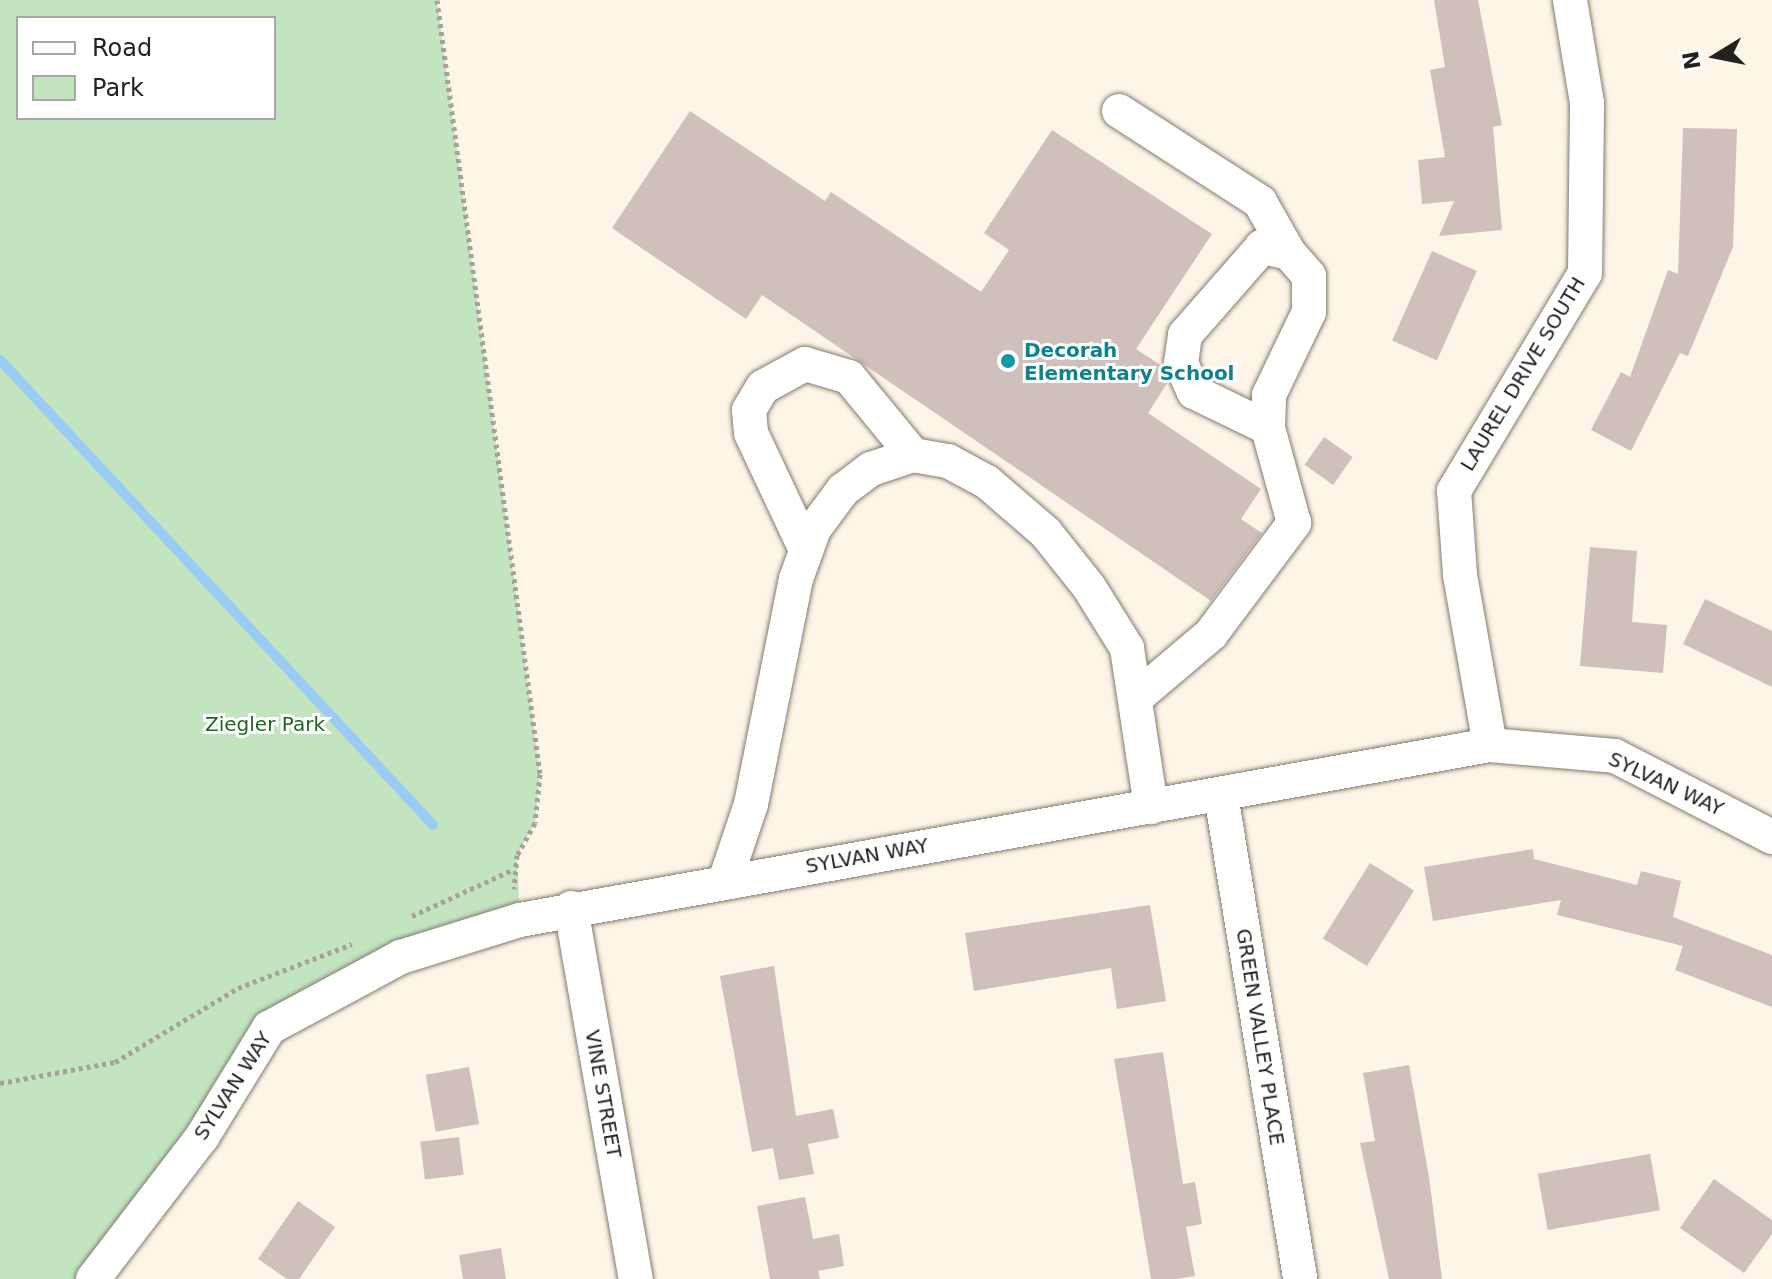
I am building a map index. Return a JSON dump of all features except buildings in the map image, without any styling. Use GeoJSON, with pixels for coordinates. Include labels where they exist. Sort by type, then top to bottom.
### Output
{"type":"FeatureCollection","features":[{"type":"Feature","properties":{"kind":"street","name":"LAUREL DRIVE SOUTH"},"geometry":{"type":"LineString","coordinates":[[1490,745],[1460,574],[1454,491],[1585,273],[1587,103],[1570,0]]}},
{"type":"Feature","properties":{"kind":"street"},"geometry":{"type":"LineString","coordinates":[[1119,111],[1260,202],[1289,253],[1309,276],[1309,312],[1269,395],[1268,428],[1294,523],[1211,634],[1138,696]]}},
{"type":"Feature","properties":{"kind":"street"},"geometry":{"type":"LineString","coordinates":[[1268,428],[1194,392],[1181,363],[1185,335],[1235,271],[1262,247],[1289,253]]}},
{"type":"Feature","properties":{"kind":"street"},"geometry":{"type":"LineString","coordinates":[[806,550],[751,433],[749,410],[763,387],[805,364],[849,377],[913,455]]}},
{"type":"Feature","properties":{"kind":"street"},"geometry":{"type":"LineString","coordinates":[[725,881],[751,804],[806,550],[843,490],[871,469],[913,455],[948,461],[987,482],[1046,533],[1127,648],[1138,696],[1151,807]]}},
{"type":"Feature","properties":{"kind":"street","name":"SYLVAN WAY"},"geometry":{"type":"LineString","coordinates":[[93,1279],[202,1137],[269,1028],[401,957],[571,908],[1490,745],[1615,756],[1772,837]]}},
{"type":"Feature","properties":{"kind":"street","name":"GREEN VALLEY PLACE"},"geometry":{"type":"LineString","coordinates":[[1221,795],[1300,1279]]}},
{"type":"Feature","properties":{"kind":"street","name":"VINE STREET"},"geometry":{"type":"LineString","coordinates":[[571,908],[636,1279]]}},
{"type":"Feature","properties":{"kind":"path"},"geometry":{"type":"LineString","coordinates":[[437,0],[540,774],[535,823],[514,869],[514,890]]}},
{"type":"Feature","properties":{"kind":"path"},"geometry":{"type":"LineString","coordinates":[[405,919],[514,869]]}},
{"type":"Feature","properties":{"kind":"path"},"geometry":{"type":"LineString","coordinates":[[0,1083],[115,1062],[252,981],[364,938]]}},
{"type":"Feature","properties":{"kind":"green space","name":"Ziegler Park"},"geometry":{"type":"Polygon","coordinates":[[[0,0],[437,0],[540,774],[535,823],[517,855],[520,920],[270,1028],[92,1279],[0,1279],[0,0]]]}},
{"type":"Feature","properties":{"kind":"waterway"},"geometry":{"type":"LineString","coordinates":[[0,360],[433,825]]}},
{"type":"Feature","properties":{"kind":"place","name":"Decorah Elementary School"},"geometry":{"type":"Point","coordinates":[1008,361]}}]}
